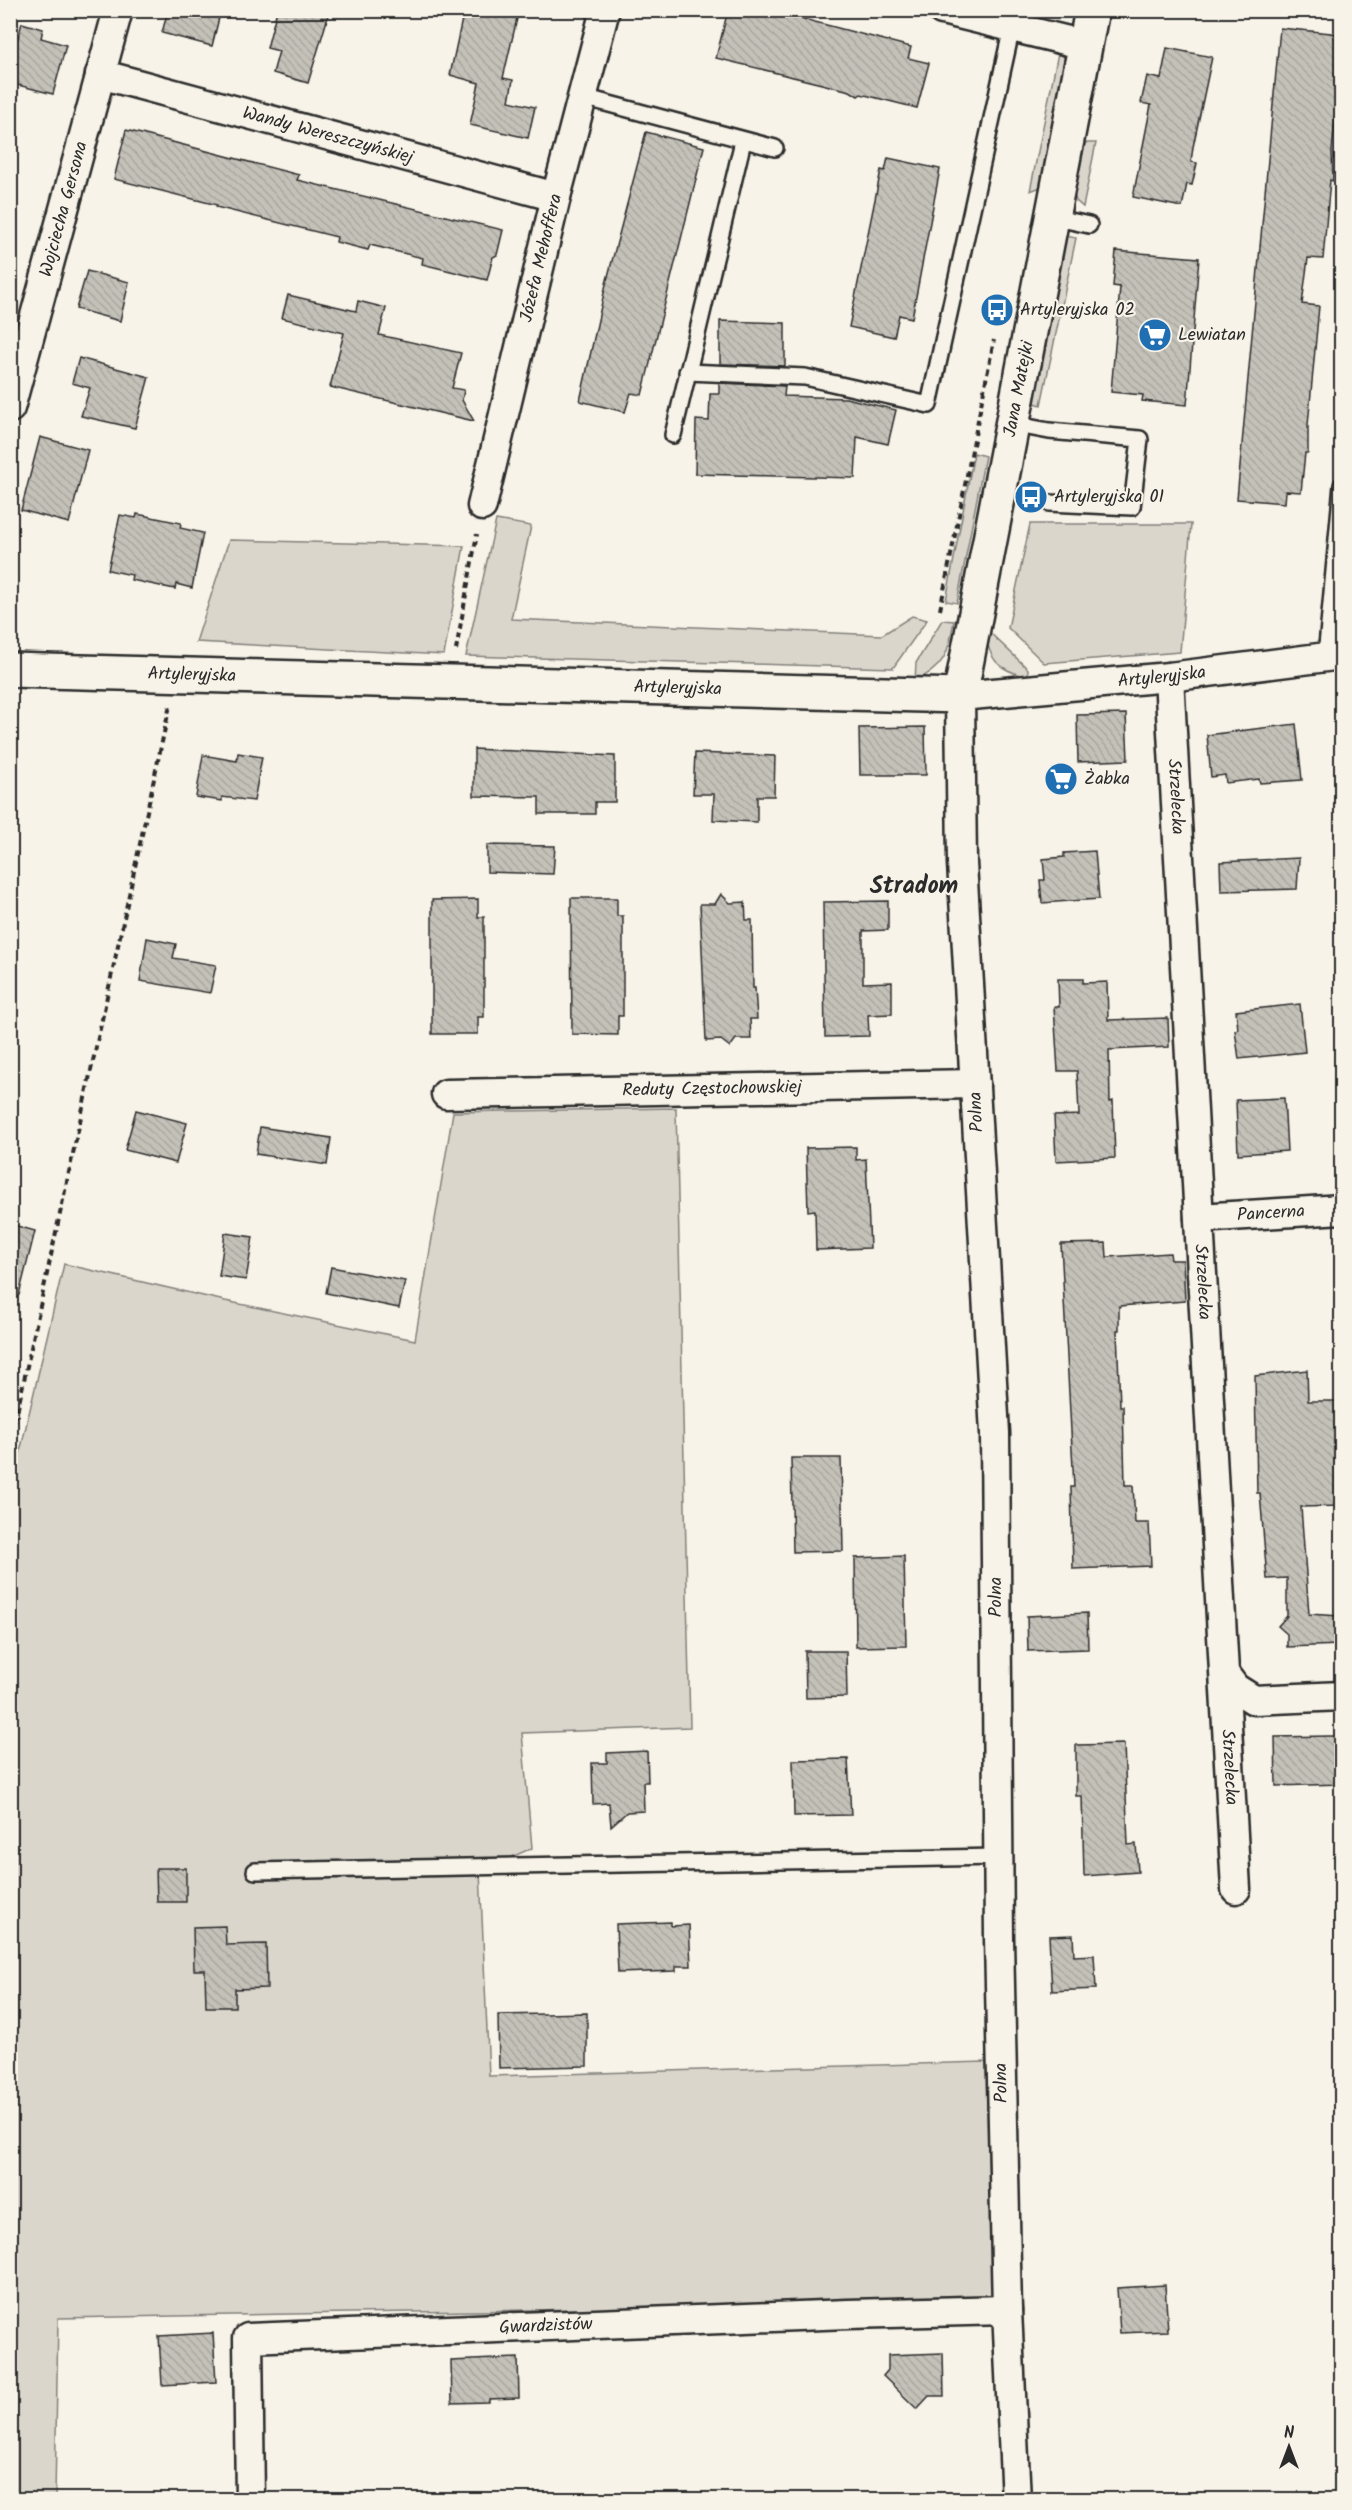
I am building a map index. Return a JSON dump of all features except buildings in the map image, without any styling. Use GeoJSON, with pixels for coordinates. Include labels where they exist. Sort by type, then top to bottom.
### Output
{"type":"FeatureCollection","features":[{"type":"Feature","properties":{"kind":"street","name":"Wojciecha Gersona"},"geometry":{"type":"LineString","coordinates":[[10,408],[118,10]]}},
{"type":"Feature","properties":{"kind":"street","name":"Józefa Mehoffera"},"geometry":{"type":"LineString","coordinates":[[482,506],[556,196],[605,10]]}},
{"type":"Feature","properties":{"kind":"street"},"geometry":{"type":"LineString","coordinates":[[942,10],[1085,45]]}},
{"type":"Feature","properties":{"kind":"street","name":"Jana Matejki"},"geometry":{"type":"LineString","coordinates":[[960,696],[1092,10]]}},
{"type":"Feature","properties":{"kind":"street","name":"Wandy Wereszczyńskiej"},"geometry":{"type":"LineString","coordinates":[[100,74],[556,196]]}},
{"type":"Feature","properties":{"kind":"street","name":"Artyleryjska"},"geometry":{"type":"LineString","coordinates":[[10,670],[960,696],[1169,677],[1334,656]]}},
{"type":"Feature","properties":{"kind":"street","name":"Strzelecka"},"geometry":{"type":"LineString","coordinates":[[1169,677],[1236,1889]]}},
{"type":"Feature","properties":{"kind":"street","name":"Polna"},"geometry":{"type":"LineString","coordinates":[[960,696],[962,863],[995,1433],[998,1857],[1007,2310],[1016,2499]]}},
{"type":"Feature","properties":{"kind":"street","name":"Reduty Częstochowskiej"},"geometry":{"type":"LineString","coordinates":[[446,1094],[975,1084]]}},
{"type":"Feature","properties":{"kind":"street","name":"Pancerna"},"geometry":{"type":"LineString","coordinates":[[1199,1218],[1341,1209]]}},
{"type":"Feature","properties":{"kind":"street"},"geometry":{"type":"LineString","coordinates":[[1226,1676],[1235,1688],[1254,1700],[1341,1695]]}},
{"type":"Feature","properties":{"kind":"street","name":"Gwardzistów"},"geometry":{"type":"LineString","coordinates":[[250,2499],[248,2338],[848,2314],[1007,2310]]}},
{"type":"Feature","properties":{"kind":"lane"},"geometry":{"type":"LineString","coordinates":[[687,372],[805,377],[929,405],[1012,27]]}},
{"type":"Feature","properties":{"kind":"lane"},"geometry":{"type":"LineString","coordinates":[[583,97],[775,148]]}},
{"type":"Feature","properties":{"kind":"lane"},"geometry":{"type":"LineString","coordinates":[[673,435],[743,141]]}},
{"type":"Feature","properties":{"kind":"lane"},"geometry":{"type":"LineString","coordinates":[[1052,217],[1089,225]]}},
{"type":"Feature","properties":{"kind":"lane"},"geometry":{"type":"LineString","coordinates":[[1012,424],[1049,431],[1140,439],[1132,507],[1049,503]]}},
{"type":"Feature","properties":{"kind":"lane"},"geometry":{"type":"LineString","coordinates":[[1334,656],[1341,485]]}},
{"type":"Feature","properties":{"kind":"lane"},"geometry":{"type":"LineString","coordinates":[[255,1871],[998,1857]]}},
{"type":"Feature","properties":{"kind":"path"},"geometry":{"type":"LineString","coordinates":[[451,681],[482,506]]}},
{"type":"Feature","properties":{"kind":"path"},"geometry":{"type":"LineString","coordinates":[[14,1431],[166,726],[175,674]]}},
{"type":"Feature","properties":{"kind":"shaded area"},"geometry":{"type":"Polygon","coordinates":[[[1058,53],[1064,56],[1065,67],[1041,187],[1030,191],[1058,53]]]}},
{"type":"Feature","properties":{"kind":"shaded area"},"geometry":{"type":"Polygon","coordinates":[[[1085,143],[1096,143],[1083,207],[1076,201],[1074,194],[1085,143]]]}},
{"type":"Feature","properties":{"kind":"shaded area"},"geometry":{"type":"Polygon","coordinates":[[[1066,236],[1076,238],[1041,405],[1032,402],[1066,236]]]}},
{"type":"Feature","properties":{"kind":"shaded area"},"geometry":{"type":"Polygon","coordinates":[[[974,453],[985,456],[957,603],[946,601],[974,453]]]}},
{"type":"Feature","properties":{"kind":"shaded area"},"geometry":{"type":"Polygon","coordinates":[[[496,520],[531,526],[511,619],[882,635],[912,616],[927,620],[893,668],[466,656],[496,520]]]}},
{"type":"Feature","properties":{"kind":"shaded area"},"geometry":{"type":"Polygon","coordinates":[[[1030,524],[1191,524],[1180,652],[1044,663],[1008,628],[1030,524]]]}},
{"type":"Feature","properties":{"kind":"shaded area"},"geometry":{"type":"Polygon","coordinates":[[[229,540],[464,546],[444,655],[196,642],[229,540]]]}},
{"type":"Feature","properties":{"kind":"shaded area"},"geometry":{"type":"Polygon","coordinates":[[[942,620],[954,621],[944,657],[933,670],[915,681],[916,663],[942,620]]]}},
{"type":"Feature","properties":{"kind":"shaded area"},"geometry":{"type":"Polygon","coordinates":[[[985,628],[1028,669],[1028,677],[1009,671],[996,662],[986,639],[985,628]]]}},
{"type":"Feature","properties":{"kind":"shaded area"},"geometry":{"type":"Polygon","coordinates":[[[676,1108],[690,1727],[522,1733],[532,1848],[480,1871],[489,2076],[986,2062],[992,2302],[58,2318],[55,2499],[11,2500],[10,1495],[64,1264],[225,1301],[415,1340],[453,1112],[676,1108]]]}},
{"type":"Feature","properties":{"kind":"place","name":"Artyleryjska 02"},"geometry":{"type":"Point","coordinates":[997,310]}},
{"type":"Feature","properties":{"kind":"place","name":"Lewiatan"},"geometry":{"type":"Point","coordinates":[1155,335]}},
{"type":"Feature","properties":{"kind":"place","name":"Artyleryjska 01"},"geometry":{"type":"Point","coordinates":[1031,497]}},
{"type":"Feature","properties":{"kind":"place","name":"Żabka"},"geometry":{"type":"Point","coordinates":[1061,779]}},
{"type":"Feature","properties":{"kind":"district","name":"Stradom"},"geometry":{"type":"Point","coordinates":[914,886]}}]}
